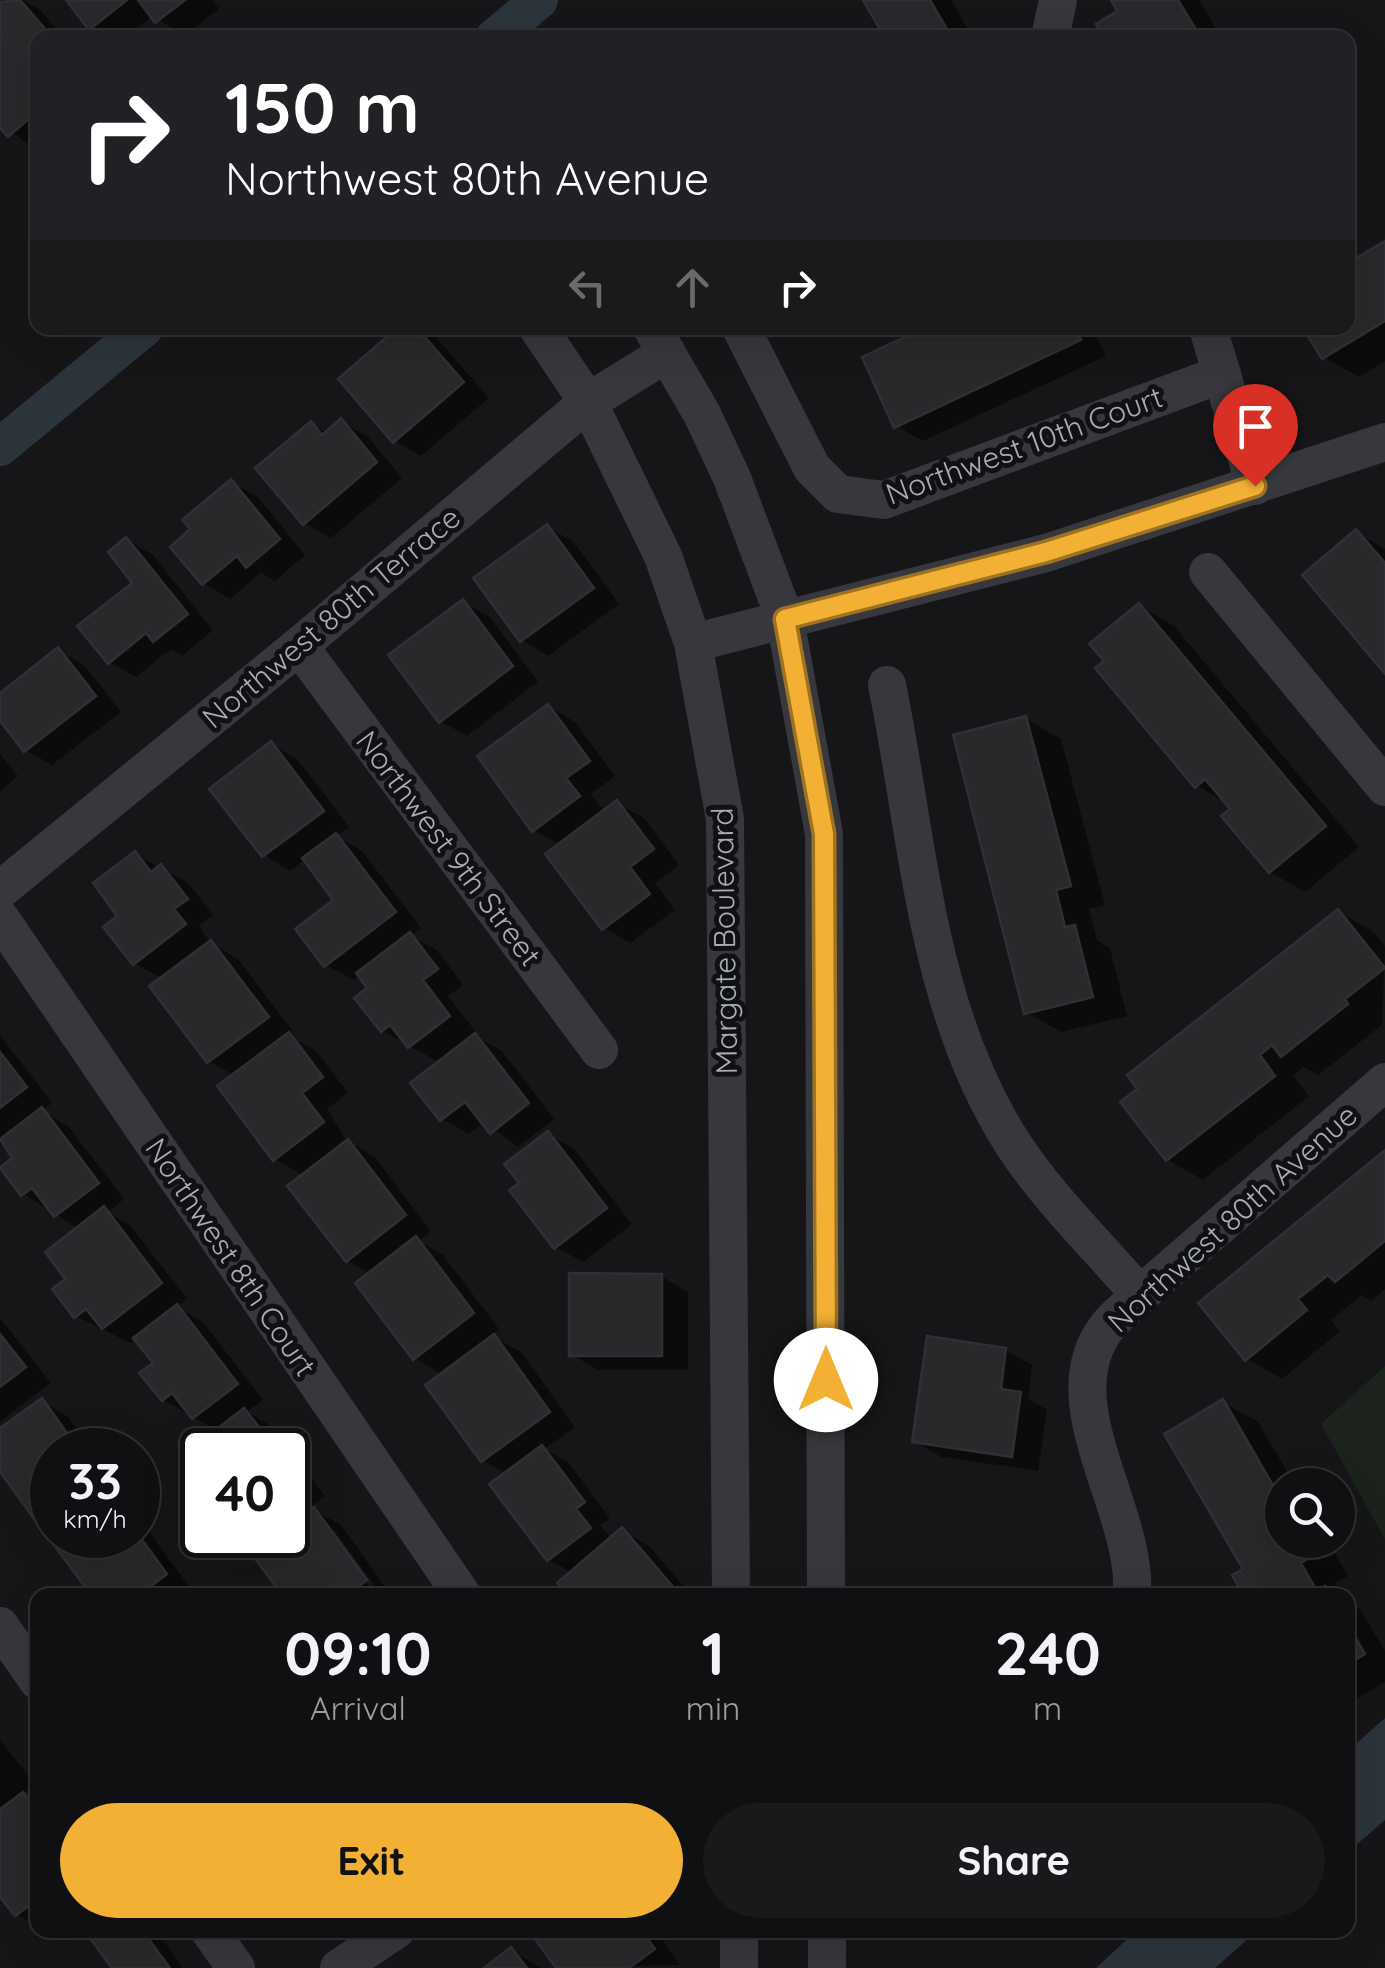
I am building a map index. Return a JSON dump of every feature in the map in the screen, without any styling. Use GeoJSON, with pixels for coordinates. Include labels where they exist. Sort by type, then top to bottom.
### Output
{"type":"FeatureCollection","features":[{"type":"Feature","properties":{"kind":"street"},"geometry":{"type":"LineString","coordinates":[[1052,30],[1058,0]]}},
{"type":"Feature","properties":{"kind":"street","name":"Margate Boulevard"},"geometry":{"type":"LineString","coordinates":[[543,335],[588,402],[644,512],[694,643],[725,819],[731,1588]]}},
{"type":"Feature","properties":{"kind":"street","name":"Northwest 10th Court"},"geometry":{"type":"LineString","coordinates":[[745,335],[812,468],[838,494],[884,500],[1222,374]]}},
{"type":"Feature","properties":{"kind":"street"},"geometry":{"type":"LineString","coordinates":[[1210,335],[1255,486]]}},
{"type":"Feature","properties":{"kind":"street"},"geometry":{"type":"LineString","coordinates":[[660,340],[732,478],[785,619],[824,834],[826,1588]]}},
{"type":"Feature","properties":{"kind":"street","name":"Northwest 80th Terrace"},"geometry":{"type":"LineString","coordinates":[[0,890],[299,646],[660,340]]}},
{"type":"Feature","properties":{"kind":"street"},"geometry":{"type":"LineString","coordinates":[[694,643],[1046,552],[1385,442]]}},
{"type":"Feature","properties":{"kind":"street"},"geometry":{"type":"LineString","coordinates":[[1208,572],[1385,787]]}},
{"type":"Feature","properties":{"kind":"street","name":"Northwest 9th Street"},"geometry":{"type":"LineString","coordinates":[[299,646],[600,1050]]}},
{"type":"Feature","properties":{"kind":"street"},"geometry":{"type":"LineString","coordinates":[[887,685],[926,915],[951,1005],[981,1083],[1014,1145],[1140,1295]]}},
{"type":"Feature","properties":{"kind":"street","name":"Northwest 8th Court"},"geometry":{"type":"LineString","coordinates":[[0,918],[457,1588]]}},
{"type":"Feature","properties":{"kind":"street","name":"Northwest 80th Avenue"},"geometry":{"type":"LineString","coordinates":[[1140,1586],[1126,1527],[1091,1426],[1086,1373],[1106,1328],[1385,1082]]}},
{"type":"Feature","properties":{"kind":"street"},"geometry":{"type":"LineString","coordinates":[[0,1626],[30,1669]]}},
{"type":"Feature","properties":{"kind":"street"},"geometry":{"type":"LineString","coordinates":[[215,1938],[236,1968]]}},
{"type":"Feature","properties":{"kind":"street"},"geometry":{"type":"LineString","coordinates":[[340,1968],[384,1938]]}},
{"type":"Feature","properties":{"kind":"street"},"geometry":{"type":"LineString","coordinates":[[739,1938],[739,1968]]}},
{"type":"Feature","properties":{"kind":"street"},"geometry":{"type":"LineString","coordinates":[[827,1938],[828,1968]]}},
{"type":"Feature","properties":{"kind":"shaded area"},"geometry":{"type":"Polygon","coordinates":[[[1385,1366],[1385,1539],[1355,1485],[1355,1468],[1345,1468],[1321,1424],[1385,1366]]]}},
{"type":"Feature","properties":{"kind":"shaded area"},"geometry":{"type":"Polygon","coordinates":[[[1385,1718],[1385,1820],[1355,1846],[1355,1745],[1385,1718]]]}},
{"type":"Feature","properties":{"kind":"shaded area"},"geometry":{"type":"Polygon","coordinates":[[[1128,1938],[1249,1938],[1215,1968],[1096,1968],[1128,1938]]]}},
{"type":"Feature","properties":{"kind":"building"},"geometry":{"type":"Polygon","coordinates":[[[20,0],[46,30],[30,30],[30,118],[8,137],[0,128],[0,2],[20,0]]]}},
{"type":"Feature","properties":{"kind":"building"},"geometry":{"type":"Polygon","coordinates":[[[66,0],[127,0],[89,30],[66,0]]]}},
{"type":"Feature","properties":{"kind":"building"},"geometry":{"type":"Polygon","coordinates":[[[138,0],[185,0],[155,23],[138,0]]]}},
{"type":"Feature","properties":{"kind":"building"},"geometry":{"type":"Polygon","coordinates":[[[863,0],[930,0],[947,30],[880,30],[863,0]]]}},
{"type":"Feature","properties":{"kind":"building"},"geometry":{"type":"Polygon","coordinates":[[[1111,0],[1178,0],[1196,30],[1099,30],[1096,24],[1117,11],[1111,0]]]}},
{"type":"Feature","properties":{"kind":"building"},"geometry":{"type":"Polygon","coordinates":[[[1385,241],[1385,321],[1322,359],[1307,335],[1355,335],[1355,259],[1385,241]]]}},
{"type":"Feature","properties":{"kind":"building"},"geometry":{"type":"Polygon","coordinates":[[[389,335],[423,335],[464,382],[393,443],[338,379],[389,335]]]}},
{"type":"Feature","properties":{"kind":"building"},"geometry":{"type":"Polygon","coordinates":[[[909,335],[1078,335],[1081,340],[894,428],[862,357],[909,335]]]}},
{"type":"Feature","properties":{"kind":"building"},"geometry":{"type":"Polygon","coordinates":[[[341,418],[377,462],[303,525],[255,468],[311,421],[322,435],[341,418]]]}},
{"type":"Feature","properties":{"kind":"building"},"geometry":{"type":"Polygon","coordinates":[[[231,479],[280,539],[246,568],[237,556],[202,585],[170,547],[190,529],[182,520],[231,479]]]}},
{"type":"Feature","properties":{"kind":"building"},"geometry":{"type":"Polygon","coordinates":[[[547,524],[594,588],[520,642],[473,578],[547,524]]]}},
{"type":"Feature","properties":{"kind":"building"},"geometry":{"type":"Polygon","coordinates":[[[1356,529],[1385,563],[1385,674],[1302,575],[1356,529]]]}},
{"type":"Feature","properties":{"kind":"building"},"geometry":{"type":"Polygon","coordinates":[[[126,537],[188,614],[153,642],[146,633],[108,664],[77,626],[132,583],[108,552],[126,537]]]}},
{"type":"Feature","properties":{"kind":"building"},"geometry":{"type":"Polygon","coordinates":[[[463,599],[513,666],[439,723],[388,655],[463,599]]]}},
{"type":"Feature","properties":{"kind":"building"},"geometry":{"type":"Polygon","coordinates":[[[1139,603],[1326,826],[1269,873],[1221,816],[1230,809],[1205,779],[1195,788],[1095,668],[1104,661],[1089,644],[1139,603]]]}},
{"type":"Feature","properties":{"kind":"building"},"geometry":{"type":"Polygon","coordinates":[[[58,647],[96,696],[24,752],[0,721],[0,693],[58,647]]]}},
{"type":"Feature","properties":{"kind":"building"},"geometry":{"type":"Polygon","coordinates":[[[548,704],[590,761],[566,778],[580,796],[532,832],[477,756],[548,704]]]}},
{"type":"Feature","properties":{"kind":"building"},"geometry":{"type":"Polygon","coordinates":[[[1026,716],[1071,886],[1056,890],[1065,927],[1075,925],[1093,997],[1024,1014],[953,735],[1026,716]]]}},
{"type":"Feature","properties":{"kind":"building"},"geometry":{"type":"Polygon","coordinates":[[[271,741],[324,811],[262,857],[209,789],[271,741]]]}},
{"type":"Feature","properties":{"kind":"building"},"geometry":{"type":"Polygon","coordinates":[[[617,800],[654,849],[630,867],[650,894],[602,930],[545,854],[617,800]]]}},
{"type":"Feature","properties":{"kind":"building"},"geometry":{"type":"Polygon","coordinates":[[[336,833],[396,912],[324,967],[295,929],[333,900],[302,858],[336,833]]]}},
{"type":"Feature","properties":{"kind":"building"},"geometry":{"type":"Polygon","coordinates":[[[135,851],[151,872],[161,864],[188,899],[174,909],[186,924],[133,965],[103,927],[117,916],[93,883],[135,851]]]}},
{"type":"Feature","properties":{"kind":"building"},"geometry":{"type":"Polygon","coordinates":[[[1338,909],[1385,968],[1345,999],[1348,1004],[1281,1057],[1272,1045],[1260,1055],[1275,1076],[1166,1161],[1120,1102],[1137,1089],[1127,1075],[1338,909]]]}},
{"type":"Feature","properties":{"kind":"building"},"geometry":{"type":"Polygon","coordinates":[[[410,932],[438,969],[423,980],[450,1016],[408,1048],[390,1025],[381,1032],[354,998],[367,988],[356,973],[410,932]]]}},
{"type":"Feature","properties":{"kind":"building"},"geometry":{"type":"Polygon","coordinates":[[[211,940],[269,1017],[207,1063],[149,986],[211,940]]]}},
{"type":"Feature","properties":{"kind":"building"},"geometry":{"type":"Polygon","coordinates":[[[289,1032],[323,1077],[302,1093],[324,1122],[273,1161],[217,1086],[289,1032]]]}},
{"type":"Feature","properties":{"kind":"building"},"geometry":{"type":"Polygon","coordinates":[[[475,1033],[529,1103],[490,1134],[465,1102],[440,1121],[410,1083],[475,1033]]]}},
{"type":"Feature","properties":{"kind":"building"},"geometry":{"type":"Polygon","coordinates":[[[0,1052],[27,1087],[0,1108],[0,1052]]]}},
{"type":"Feature","properties":{"kind":"building"},"geometry":{"type":"Polygon","coordinates":[[[42,1107],[99,1183],[54,1217],[32,1188],[21,1196],[0,1168],[12,1158],[0,1139],[42,1107]]]}},
{"type":"Feature","properties":{"kind":"building"},"geometry":{"type":"Polygon","coordinates":[[[548,1131],[607,1208],[554,1249],[509,1190],[519,1183],[504,1164],[548,1131]]]}},
{"type":"Feature","properties":{"kind":"building"},"geometry":{"type":"Polygon","coordinates":[[[348,1139],[406,1215],[346,1262],[287,1186],[348,1139]]]}},
{"type":"Feature","properties":{"kind":"building"},"geometry":{"type":"Polygon","coordinates":[[[1385,1150],[1385,1241],[1335,1282],[1328,1275],[1298,1299],[1307,1310],[1245,1361],[1198,1303],[1385,1150]]]}},
{"type":"Feature","properties":{"kind":"building"},"geometry":{"type":"Polygon","coordinates":[[[104,1206],[162,1283],[102,1329],[86,1309],[74,1318],[52,1289],[65,1279],[45,1252],[104,1206]]]}},
{"type":"Feature","properties":{"kind":"building"},"geometry":{"type":"Polygon","coordinates":[[[416,1236],[474,1313],[413,1360],[355,1283],[416,1236]]]}},
{"type":"Feature","properties":{"kind":"building"},"geometry":{"type":"Polygon","coordinates":[[[569,1273],[662,1274],[662,1356],[569,1356],[569,1273]]]}},
{"type":"Feature","properties":{"kind":"building"},"geometry":{"type":"Polygon","coordinates":[[[177,1304],[238,1384],[192,1419],[172,1393],[162,1401],[139,1373],[153,1363],[133,1338],[177,1304]]]}},
{"type":"Feature","properties":{"kind":"building"},"geometry":{"type":"Polygon","coordinates":[[[0,1334],[26,1367],[0,1387],[0,1334]]]}},
{"type":"Feature","properties":{"kind":"building"},"geometry":{"type":"Polygon","coordinates":[[[494,1334],[550,1412],[481,1462],[425,1385],[494,1334]]]}},
{"type":"Feature","properties":{"kind":"building"},"geometry":{"type":"Polygon","coordinates":[[[927,1336],[1006,1348],[1001,1389],[1021,1392],[1012,1457],[912,1442],[927,1336]]]}},
{"type":"Feature","properties":{"kind":"building"},"geometry":{"type":"Polygon","coordinates":[[[42,1398],[63,1428],[30,1428],[30,1513],[0,1472],[0,1428],[42,1398]]]}},
{"type":"Feature","properties":{"kind":"building"},"geometry":{"type":"Polygon","coordinates":[[[1223,1399],[1265,1472],[1265,1558],[1309,1558],[1301,1563],[1315,1588],[1239,1588],[1232,1575],[1243,1569],[1164,1434],[1223,1399]]]}},
{"type":"Feature","properties":{"kind":"building"},"geometry":{"type":"Polygon","coordinates":[[[244,1408],[260,1428],[218,1428],[244,1408]]]}},
{"type":"Feature","properties":{"kind":"building"},"geometry":{"type":"Polygon","coordinates":[[[542,1445],[585,1502],[576,1509],[591,1528],[547,1561],[489,1484],[542,1445]]]}},
{"type":"Feature","properties":{"kind":"building"},"geometry":{"type":"Polygon","coordinates":[[[314,1507],[367,1580],[356,1588],[277,1588],[255,1558],[310,1558],[310,1510],[314,1507]]]}},
{"type":"Feature","properties":{"kind":"building"},"geometry":{"type":"Polygon","coordinates":[[[622,1527],[674,1588],[562,1588],[557,1583],[622,1527]]]}},
{"type":"Feature","properties":{"kind":"building"},"geometry":{"type":"Polygon","coordinates":[[[64,1558],[155,1558],[167,1574],[148,1588],[86,1588],[64,1558]]]}},
{"type":"Feature","properties":{"kind":"building"},"geometry":{"type":"Polygon","coordinates":[[[1355,1636],[1365,1654],[1355,1660],[1355,1636]]]}},
{"type":"Feature","properties":{"kind":"building"},"geometry":{"type":"Polygon","coordinates":[[[23,1792],[30,1801],[30,1905],[15,1916],[0,1897],[0,1809],[23,1792]]]}},
{"type":"Feature","properties":{"kind":"building"},"geometry":{"type":"Polygon","coordinates":[[[90,1938],[148,1938],[170,1968],[112,1968],[90,1938]]]}},
{"type":"Feature","properties":{"kind":"building"},"geometry":{"type":"Polygon","coordinates":[[[647,1938],[655,1949],[629,1968],[556,1968],[535,1939],[647,1938]]]}},
{"type":"Feature","properties":{"kind":"building"},"geometry":{"type":"Polygon","coordinates":[[[511,1947],[527,1968],[484,1968],[511,1947]]]}},
{"type":"Feature","properties":{"kind":"waterway"},"geometry":{"type":"LineString","coordinates":[[503,30],[539,0]]}},
{"type":"Feature","properties":{"kind":"waterway"},"geometry":{"type":"LineString","coordinates":[[0,447],[136,335]]}},
{"type":"Feature","properties":{"kind":"route"},"geometry":{"type":"LineString","coordinates":[[826,1380],[824,834],[785,619],[1046,552],[1255,486]]}}]}
